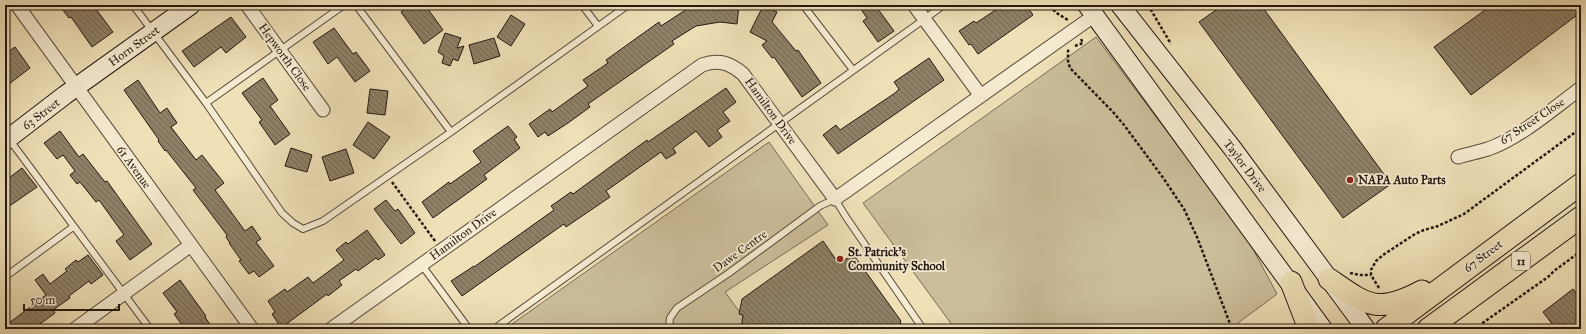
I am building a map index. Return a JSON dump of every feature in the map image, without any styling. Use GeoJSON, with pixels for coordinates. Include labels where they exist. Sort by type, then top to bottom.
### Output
{"type":"FeatureCollection","features":[{"type":"Feature","properties":{"kind":"main road","name":"Horn Street"},"geometry":{"type":"LineString","coordinates":[[77,87],[191,5]]}},
{"type":"Feature","properties":{"kind":"main road","name":"Taylor Drive"},"geometry":{"type":"LineString","coordinates":[[1120,5],[1233,150],[1366,329]]}},
{"type":"Feature","properties":{"kind":"main road"},"geometry":{"type":"LineString","coordinates":[[1091,10],[1291,282],[1323,329]]}},
{"type":"Feature","properties":{"kind":"main road","name":"63 Street"},"geometry":{"type":"LineString","coordinates":[[6,140],[77,87]]}},
{"type":"Feature","properties":{"kind":"main road","name":"67 Street"},"geometry":{"type":"LineString","coordinates":[[1386,329],[1581,184]]}},
{"type":"Feature","properties":{"kind":"main road","name":"11"},"geometry":{"type":"LineString","coordinates":[[1428,329],[1581,217]]}},
{"type":"Feature","properties":{"kind":"main road"},"geometry":{"type":"LineString","coordinates":[[1329,279],[1359,300],[1379,305],[1390,304],[1410,297],[1470,266]]}},
{"type":"Feature","properties":{"kind":"main road"},"geometry":{"type":"LineString","coordinates":[[1291,282],[1309,329]]}},
{"type":"Feature","properties":{"kind":"main road"},"geometry":{"type":"LineString","coordinates":[[1441,329],[1460,305]]}},
{"type":"Feature","properties":{"kind":"street","name":"61 Avenue"},"geometry":{"type":"LineString","coordinates":[[17,5],[252,329]]}},
{"type":"Feature","properties":{"kind":"street","name":"Hepworth Close"},"geometry":{"type":"LineString","coordinates":[[247,5],[323,110]]}},
{"type":"Feature","properties":{"kind":"street"},"geometry":{"type":"LineString","coordinates":[[914,5],[981,96]]}},
{"type":"Feature","properties":{"kind":"street"},"geometry":{"type":"LineString","coordinates":[[836,200],[981,96],[1091,10]]}},
{"type":"Feature","properties":{"kind":"street","name":"Hamilton Drive"},"geometry":{"type":"LineString","coordinates":[[330,329],[702,65],[716,61],[731,65],[738,69],[747,78],[836,200]]}},
{"type":"Feature","properties":{"kind":"street","name":"67 Street Close"},"geometry":{"type":"LineString","coordinates":[[1458,157],[1488,149],[1508,139],[1532,124],[1581,88]]}},
{"type":"Feature","properties":{"kind":"street"},"geometry":{"type":"LineString","coordinates":[[75,329],[191,245]]}},
{"type":"Feature","properties":{"kind":"lane"},"geometry":{"type":"LineString","coordinates":[[133,5],[206,103],[282,213],[293,223],[303,229],[323,221],[451,132],[628,5]]}},
{"type":"Feature","properties":{"kind":"lane"},"geometry":{"type":"LineString","coordinates":[[206,103],[344,5]]}},
{"type":"Feature","properties":{"kind":"lane"},"geometry":{"type":"LineString","coordinates":[[356,5],[451,132]]}},
{"type":"Feature","properties":{"kind":"lane"},"geometry":{"type":"LineString","coordinates":[[582,5],[598,26]]}},
{"type":"Feature","properties":{"kind":"lane"},"geometry":{"type":"LineString","coordinates":[[803,5],[853,70]]}},
{"type":"Feature","properties":{"kind":"lane"},"geometry":{"type":"LineString","coordinates":[[494,329],[944,5]]}},
{"type":"Feature","properties":{"kind":"lane"},"geometry":{"type":"LineString","coordinates":[[6,140],[150,329]]}},
{"type":"Feature","properties":{"kind":"lane"},"geometry":{"type":"LineString","coordinates":[[836,200],[846,217],[923,329]]}},
{"type":"Feature","properties":{"kind":"lane","name":"Dawe Centre"},"geometry":{"type":"LineString","coordinates":[[669,329],[670,318],[677,308],[729,273],[820,206],[836,200]]}},
{"type":"Feature","properties":{"kind":"lane"},"geometry":{"type":"LineString","coordinates":[[5,278],[73,228]]}},
{"type":"Feature","properties":{"kind":"lane"},"geometry":{"type":"LineString","coordinates":[[421,264],[469,329]]}},
{"type":"Feature","properties":{"kind":"path"},"geometry":{"type":"LineString","coordinates":[[1051,5],[1055,12],[1067,19]]}},
{"type":"Feature","properties":{"kind":"path"},"geometry":{"type":"LineString","coordinates":[[1082,40],[1083,43],[1068,51],[1070,68],[1121,121],[1164,179],[1184,209],[1197,237],[1232,329]]}},
{"type":"Feature","properties":{"kind":"path"},"geometry":{"type":"LineString","coordinates":[[1379,292],[1377,284],[1371,275],[1371,270],[1376,261],[1383,255],[1415,234],[1438,226],[1464,214],[1581,128]]}},
{"type":"Feature","properties":{"kind":"path"},"geometry":{"type":"LineString","coordinates":[[388,176],[441,250]]}},
{"type":"Feature","properties":{"kind":"path"},"geometry":{"type":"LineString","coordinates":[[1474,329],[1548,277],[1581,251]]}},
{"type":"Feature","properties":{"kind":"shaded area"},"geometry":{"type":"Polygon","coordinates":[[[1096,37],[1247,238],[1277,294],[1238,323],[1241,329],[955,329],[863,203],[1096,37]]]}},
{"type":"Feature","properties":{"kind":"shaded area"},"geometry":{"type":"Polygon","coordinates":[[[769,142],[828,225],[725,292],[752,329],[505,329],[769,142]]]}},
{"type":"Feature","properties":{"kind":"building"},"geometry":{"type":"Polygon","coordinates":[[[59,5],[93,5],[113,32],[92,47],[71,17],[69,18],[59,5]]]}},
{"type":"Feature","properties":{"kind":"building"},"geometry":{"type":"Polygon","coordinates":[[[402,5],[425,5],[443,30],[424,44],[401,12],[405,9],[402,5]]]}},
{"type":"Feature","properties":{"kind":"building"},"geometry":{"type":"Polygon","coordinates":[[[706,5],[739,5],[737,24],[720,22],[696,26],[672,41],[674,44],[588,104],[590,107],[568,123],[548,136],[545,132],[538,137],[529,124],[550,109],[552,112],[588,86],[583,80],[608,63],[606,60],[659,22],[661,26],[687,9],[706,5]]]}},
{"type":"Feature","properties":{"kind":"building"},"geometry":{"type":"Polygon","coordinates":[[[858,5],[875,5],[894,31],[878,42],[863,21],[867,18],[858,5]]]}},
{"type":"Feature","properties":{"kind":"building"},"geometry":{"type":"Polygon","coordinates":[[[1003,5],[1026,5],[1033,15],[978,54],[971,44],[969,45],[959,31],[974,21],[976,23],[1003,5]]]}},
{"type":"Feature","properties":{"kind":"building"},"geometry":{"type":"Polygon","coordinates":[[[1223,5],[1261,5],[1391,184],[1343,218],[1199,22],[1223,5]]]}},
{"type":"Feature","properties":{"kind":"building"},"geometry":{"type":"Polygon","coordinates":[[[1492,5],[1581,5],[1581,12],[1471,95],[1434,47],[1492,5]]]}},
{"type":"Feature","properties":{"kind":"building"},"geometry":{"type":"Polygon","coordinates":[[[763,6],[777,12],[772,22],[796,51],[798,50],[821,83],[802,97],[774,57],[772,58],[762,45],[767,41],[750,32],[763,6]]]}},
{"type":"Feature","properties":{"kind":"building"},"geometry":{"type":"Polygon","coordinates":[[[511,15],[525,24],[511,46],[497,37],[511,15]]]}},
{"type":"Feature","properties":{"kind":"building"},"geometry":{"type":"Polygon","coordinates":[[[231,17],[246,37],[226,53],[221,47],[194,67],[182,51],[231,17]]]}},
{"type":"Feature","properties":{"kind":"building"},"geometry":{"type":"Polygon","coordinates":[[[334,28],[353,54],[356,52],[370,71],[355,82],[337,57],[328,64],[313,42],[334,28]]]}},
{"type":"Feature","properties":{"kind":"building"},"geometry":{"type":"Polygon","coordinates":[[[445,33],[461,38],[457,48],[464,46],[458,61],[453,59],[450,66],[442,63],[444,56],[438,52],[445,33]]]}},
{"type":"Feature","properties":{"kind":"building"},"geometry":{"type":"Polygon","coordinates":[[[494,38],[500,56],[474,64],[469,45],[494,38]]]}},
{"type":"Feature","properties":{"kind":"building"},"geometry":{"type":"Polygon","coordinates":[[[15,47],[30,68],[5,87],[5,54],[15,47]]]}},
{"type":"Feature","properties":{"kind":"building"},"geometry":{"type":"Polygon","coordinates":[[[929,58],[944,80],[838,154],[823,135],[836,125],[840,130],[895,93],[899,89],[894,82],[929,58]]]}},
{"type":"Feature","properties":{"kind":"building"},"geometry":{"type":"Polygon","coordinates":[[[263,78],[278,100],[270,106],[290,134],[275,145],[259,122],[262,120],[242,93],[263,78]]]}},
{"type":"Feature","properties":{"kind":"building"},"geometry":{"type":"Polygon","coordinates":[[[138,80],[160,113],[167,108],[177,123],[171,127],[196,160],[202,155],[224,183],[215,190],[245,231],[252,226],[261,239],[256,242],[274,266],[259,277],[254,271],[249,274],[239,261],[241,260],[229,243],[226,237],[227,235],[193,190],[196,188],[166,150],[165,151],[124,90],[138,80]]]}},
{"type":"Feature","properties":{"kind":"building"},"geometry":{"type":"Polygon","coordinates":[[[726,88],[736,102],[723,112],[730,121],[717,130],[722,137],[709,147],[696,131],[673,148],[676,153],[666,159],[661,152],[606,191],[610,197],[566,227],[564,224],[462,296],[451,281],[474,267],[554,210],[551,206],[571,192],[573,194],[647,140],[648,142],[726,88]]]}},
{"type":"Feature","properties":{"kind":"building"},"geometry":{"type":"Polygon","coordinates":[[[370,89],[388,91],[385,115],[367,113],[370,89]]]}},
{"type":"Feature","properties":{"kind":"building"},"geometry":{"type":"Polygon","coordinates":[[[368,122],[390,137],[374,159],[353,145],[368,122]]]}},
{"type":"Feature","properties":{"kind":"building"},"geometry":{"type":"Polygon","coordinates":[[[508,126],[517,137],[514,139],[520,148],[484,175],[487,179],[433,218],[422,202],[449,182],[450,184],[481,162],[473,151],[508,126]]]}},
{"type":"Feature","properties":{"kind":"building"},"geometry":{"type":"Polygon","coordinates":[[[60,131],[79,157],[83,154],[105,182],[107,181],[152,244],[130,260],[116,241],[124,235],[99,200],[96,202],[80,182],[77,184],[70,175],[75,171],[63,155],[57,159],[44,143],[60,131]]]}},
{"type":"Feature","properties":{"kind":"building"},"geometry":{"type":"Polygon","coordinates":[[[291,148],[312,155],[307,172],[285,166],[291,148]]]}},
{"type":"Feature","properties":{"kind":"building"},"geometry":{"type":"Polygon","coordinates":[[[346,149],[354,173],[330,181],[322,157],[346,149]]]}},
{"type":"Feature","properties":{"kind":"building"},"geometry":{"type":"Polygon","coordinates":[[[22,168],[37,187],[5,209],[5,181],[22,168]]]}},
{"type":"Feature","properties":{"kind":"building"},"geometry":{"type":"Polygon","coordinates":[[[386,200],[395,211],[398,209],[415,233],[401,244],[374,209],[386,200]]]}},
{"type":"Feature","properties":{"kind":"building"},"geometry":{"type":"Polygon","coordinates":[[[367,230],[385,255],[378,260],[376,258],[358,271],[356,269],[339,281],[342,285],[328,296],[327,294],[281,328],[272,314],[275,312],[268,301],[285,289],[287,292],[308,277],[313,283],[344,260],[336,250],[346,242],[348,244],[367,230]]]}},
{"type":"Feature","properties":{"kind":"building"},"geometry":{"type":"Polygon","coordinates":[[[823,241],[839,264],[853,254],[901,321],[900,322],[905,329],[741,329],[743,315],[739,314],[742,299],[823,241]]]}},
{"type":"Feature","properties":{"kind":"building"},"geometry":{"type":"Polygon","coordinates":[[[88,255],[103,275],[91,284],[89,281],[69,296],[70,298],[53,310],[55,313],[33,329],[5,329],[5,326],[46,295],[35,280],[43,274],[50,284],[67,271],[65,269],[76,260],[78,262],[88,255]]]}},
{"type":"Feature","properties":{"kind":"building"},"geometry":{"type":"Polygon","coordinates":[[[180,280],[206,316],[205,317],[213,329],[185,329],[174,314],[177,312],[163,293],[180,280]]]}},
{"type":"Feature","properties":{"kind":"building"},"geometry":{"type":"Polygon","coordinates":[[[1573,289],[1581,300],[1581,329],[1556,329],[1543,312],[1573,289]]]}},
{"type":"Feature","properties":{"kind":"place","name":"NAPA Auto Parts"},"geometry":{"type":"Point","coordinates":[1350,180]}},
{"type":"Feature","properties":{"kind":"place","name":"St. Patrick's Community School"},"geometry":{"type":"Point","coordinates":[840,259]}}]}
